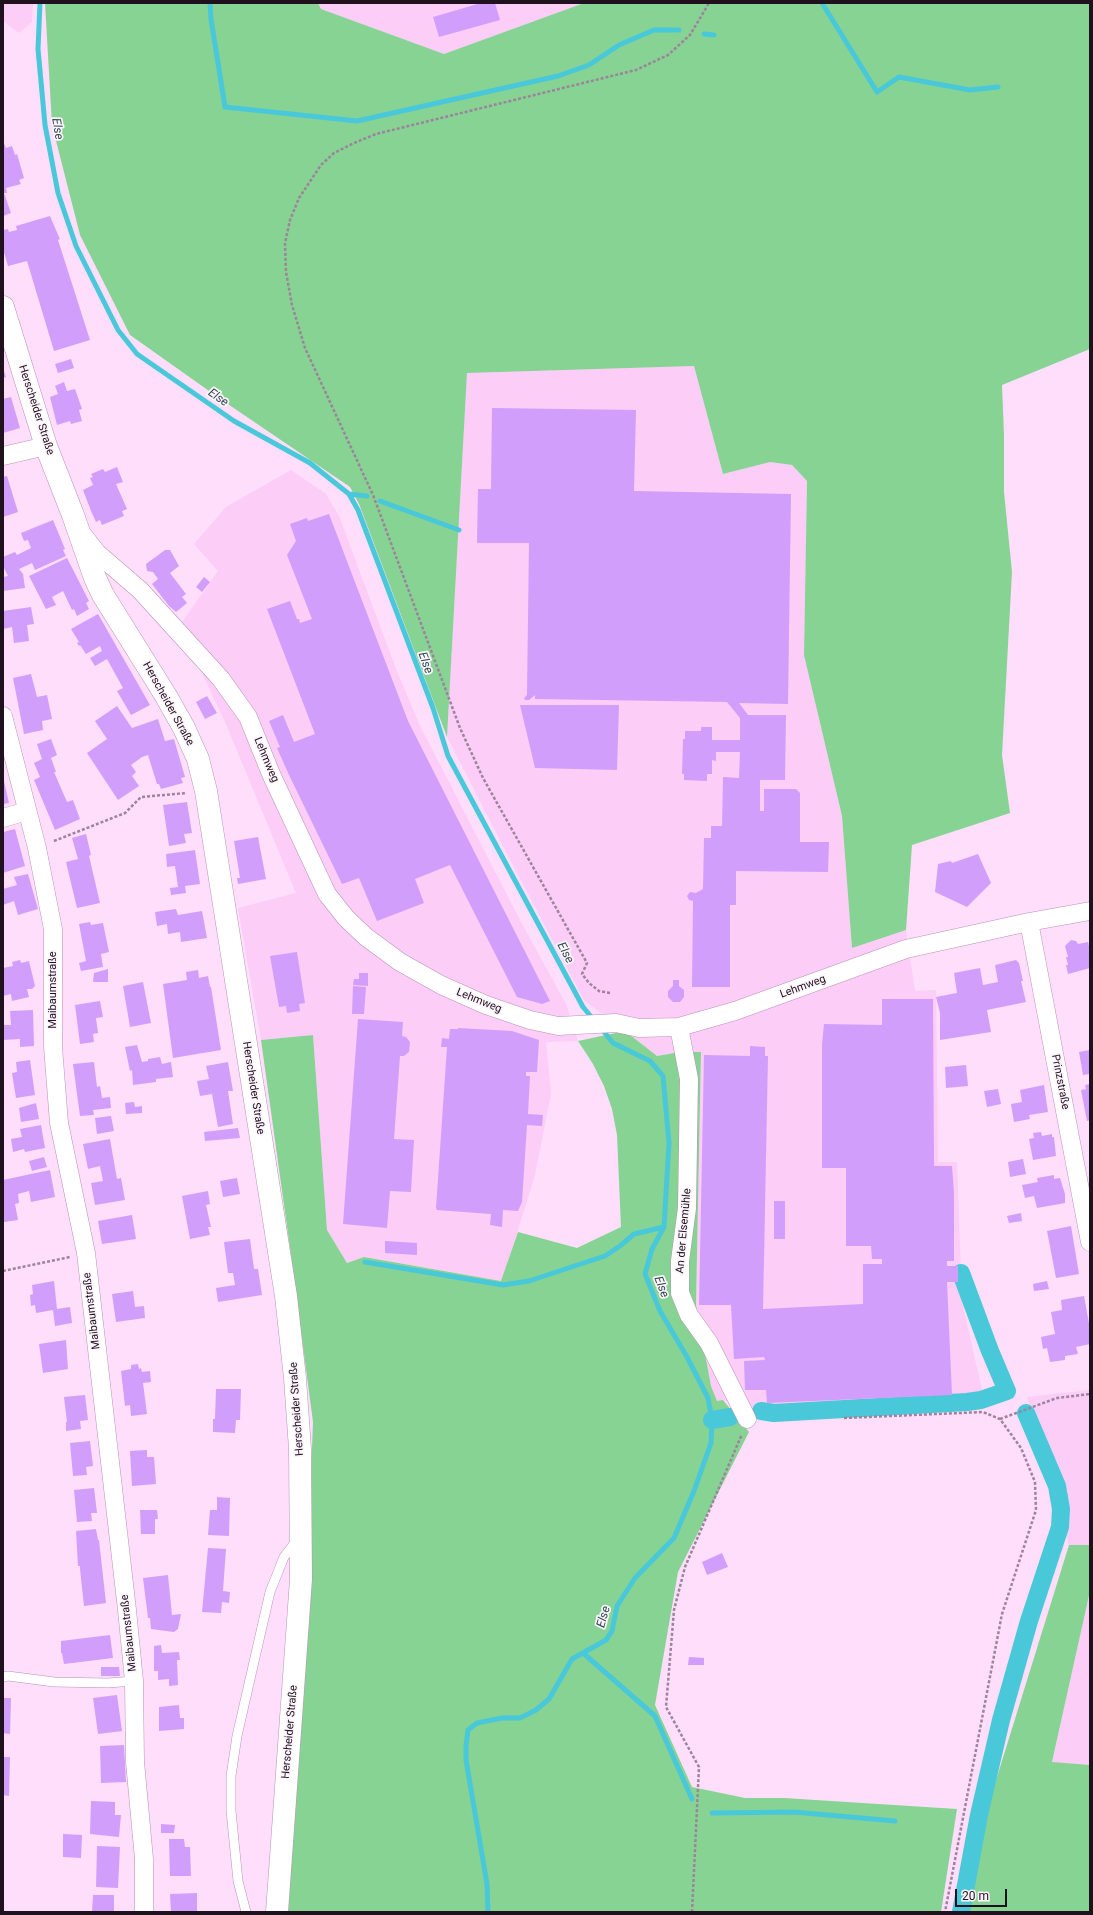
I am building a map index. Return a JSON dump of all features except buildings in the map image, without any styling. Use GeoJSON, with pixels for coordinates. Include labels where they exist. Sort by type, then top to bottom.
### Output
{"type":"FeatureCollection","features":[{"type":"Feature","properties":{"kind":"main road","name":"Herscheider Straße"},"geometry":{"type":"LineString","coordinates":[[3,307],[46,446],[95,578],[103,594],[184,728],[198,759],[206,791],[286,1296],[295,1378],[300,1449],[301,1579],[277,1912]]}},
{"type":"Feature","properties":{"kind":"street"},"geometry":{"type":"LineString","coordinates":[[3,456],[46,446]]}},
{"type":"Feature","properties":{"kind":"street","name":"Lehmweg"},"geometry":{"type":"LineString","coordinates":[[79,532],[97,553],[140,590],[221,679],[248,717],[271,774],[327,894],[346,918],[366,937],[400,962],[454,991],[486,1005],[530,1020],[558,1026],[616,1023],[639,1028],[679,1027],[736,1011],[906,949],[1029,922],[1090,911]]}},
{"type":"Feature","properties":{"kind":"street","name":"Maibaumstraße"},"geometry":{"type":"LineString","coordinates":[[3,716],[37,848],[53,929],[53,1046],[59,1123],[86,1253],[134,1681],[136,1762],[144,1859],[144,1912]]}},
{"type":"Feature","properties":{"kind":"street"},"geometry":{"type":"LineString","coordinates":[[3,818],[27,811]]}},
{"type":"Feature","properties":{"kind":"street","name":"Prinzstraße"},"geometry":{"type":"LineString","coordinates":[[1029,922],[1090,1242]]}},
{"type":"Feature","properties":{"kind":"street","name":"An der Elsemühle"},"geometry":{"type":"LineString","coordinates":[[679,1027],[689,1079],[687,1208],[680,1261],[680,1293],[689,1315],[709,1343],[747,1419]]}},
{"type":"Feature","properties":{"kind":"lane"},"geometry":{"type":"LineString","coordinates":[[246,1912],[238,1881],[231,1811],[231,1776],[237,1736],[270,1592],[284,1558],[301,1534]]}},
{"type":"Feature","properties":{"kind":"lane"},"geometry":{"type":"LineString","coordinates":[[3,1676],[62,1682],[108,1683],[134,1681]]}},
{"type":"Feature","properties":{"kind":"path"},"geometry":{"type":"LineString","coordinates":[[610,993],[599,990],[589,984],[582,974],[587,963],[483,778],[460,728],[373,495],[305,348],[292,305],[286,272],[285,243],[290,220],[299,198],[321,165],[334,153],[376,134],[636,70],[668,55],[690,35],[709,3]]}},
{"type":"Feature","properties":{"kind":"path"},"geometry":{"type":"LineString","coordinates":[[37,848],[125,813],[141,797],[206,791]]}},
{"type":"Feature","properties":{"kind":"path"},"geometry":{"type":"LineString","coordinates":[[3,1271],[86,1253]]}},
{"type":"Feature","properties":{"kind":"path"},"geometry":{"type":"LineString","coordinates":[[1000,1419],[1057,1398],[1090,1394]]}},
{"type":"Feature","properties":{"kind":"path"},"geometry":{"type":"LineString","coordinates":[[844,1418],[983,1412],[1000,1419],[1021,1448],[1035,1482],[1036,1510],[1002,1614],[945,1912]]}},
{"type":"Feature","properties":{"kind":"path"},"geometry":{"type":"LineString","coordinates":[[692,1912],[699,1767],[666,1707],[674,1610],[685,1567],[735,1453],[747,1419]]}},
{"type":"Feature","properties":{"kind":"shaded area"},"geometry":{"type":"Polygon","coordinates":[[[3,3],[33,3],[32,22],[19,33],[3,21],[3,3]]]}},
{"type":"Feature","properties":{"kind":"shaded area"},"geometry":{"type":"Polygon","coordinates":[[[318,3],[584,3],[444,54],[321,9],[318,3]]]}},
{"type":"Feature","properties":{"kind":"shaded area"},"geometry":{"type":"Polygon","coordinates":[[[694,366],[723,474],[770,462],[792,465],[807,481],[804,655],[842,816],[852,948],[906,930],[915,991],[936,990],[938,1162],[957,1162],[962,1302],[985,1403],[774,1415],[757,1413],[723,1400],[717,1402],[711,1386],[696,1305],[701,1053],[680,1052],[657,1056],[584,1000],[447,737],[467,373],[694,366]]]}},
{"type":"Feature","properties":{"kind":"shaded area"},"geometry":{"type":"Polygon","coordinates":[[[291,470],[326,494],[339,516],[396,669],[420,726],[521,922],[566,1004],[578,1041],[546,1042],[551,1094],[535,1175],[502,1281],[364,1257],[347,1263],[327,1230],[313,1035],[261,1040],[238,908],[296,893],[225,722],[180,625],[218,571],[194,544],[226,507],[291,470]]]}},
{"type":"Feature","properties":{"kind":"shaded area"},"geometry":{"type":"Polygon","coordinates":[[[1090,1390],[1090,1545],[1069,1545],[1065,1530],[1069,1512],[1027,1397],[1090,1390]]]}},
{"type":"Feature","properties":{"kind":"shaded area"},"geometry":{"type":"Polygon","coordinates":[[[1090,1591],[1090,1765],[1052,1763],[1090,1591]]]}},
{"type":"Feature","properties":{"kind":"green space"},"geometry":{"type":"Polygon","coordinates":[[[45,3],[318,3],[321,9],[444,54],[584,3],[1090,3],[1090,349],[1002,385],[1004,492],[1012,572],[1002,755],[1010,813],[912,845],[906,930],[852,948],[842,816],[804,655],[807,481],[792,465],[770,462],[723,474],[694,366],[467,373],[447,737],[359,504],[350,487],[219,398],[130,335],[80,235],[52,125],[45,3]]]}},
{"type":"Feature","properties":{"kind":"green space"},"geometry":{"type":"Polygon","coordinates":[[[625,1031],[657,1056],[680,1052],[701,1052],[696,1305],[711,1386],[717,1401],[723,1400],[749,1432],[678,1572],[655,1705],[692,1787],[745,1798],[784,1798],[957,1809],[941,1912],[288,1912],[303,1682],[313,1422],[261,1040],[313,1035],[327,1230],[347,1263],[364,1257],[501,1281],[518,1232],[577,1248],[621,1227],[617,1135],[612,1109],[604,1086],[593,1064],[578,1041],[625,1031]]]}},
{"type":"Feature","properties":{"kind":"green space"},"geometry":{"type":"Polygon","coordinates":[[[1069,1545],[1090,1545],[1090,1591],[1052,1762],[1090,1765],[1090,1912],[969,1912],[983,1822],[1069,1545]]]}},
{"type":"Feature","properties":{"kind":"waterway","name":"Else"},"geometry":{"type":"LineString","coordinates":[[40,3],[38,49],[45,125],[58,193],[76,246],[118,330],[137,354],[234,421],[310,463],[349,494],[358,510],[433,708],[448,756],[583,1007],[593,1019]]}},
{"type":"Feature","properties":{"kind":"waterway"},"geometry":{"type":"LineString","coordinates":[[210,3],[211,19],[225,107],[357,121],[558,76],[589,65],[619,45],[654,30],[679,30]]}},
{"type":"Feature","properties":{"kind":"waterway"},"geometry":{"type":"LineString","coordinates":[[822,3],[877,92],[899,77],[970,90],[998,87]]}},
{"type":"Feature","properties":{"kind":"waterway"},"geometry":{"type":"LineString","coordinates":[[704,34],[714,35]]}},
{"type":"Feature","properties":{"kind":"waterway"},"geometry":{"type":"LineString","coordinates":[[349,494],[367,496]]}},
{"type":"Feature","properties":{"kind":"waterway"},"geometry":{"type":"LineString","coordinates":[[380,501],[459,530]]}},
{"type":"Feature","properties":{"kind":"waterway","name":"Else"},"geometry":{"type":"LineString","coordinates":[[488,1912],[487,1884],[466,1760],[468,1730],[477,1723],[502,1718],[520,1718],[536,1710],[549,1699],[572,1659],[606,1640],[612,1631],[617,1606],[635,1578],[674,1538],[694,1491],[711,1443],[712,1420],[708,1398],[687,1357],[660,1311],[645,1274],[652,1249],[664,1227],[669,1143],[663,1076],[650,1061],[613,1043],[601,1028]]}},
{"type":"Feature","properties":{"kind":"waterway"},"geometry":{"type":"LineString","coordinates":[[365,1262],[503,1285],[529,1281],[605,1256],[634,1234],[664,1227]]}},
{"type":"Feature","properties":{"kind":"waterway"},"geometry":{"type":"LineString","coordinates":[[761,1411],[774,1413],[967,1402],[981,1400],[1007,1391],[990,1351],[961,1273]]}},
{"type":"Feature","properties":{"kind":"waterway"},"geometry":{"type":"LineString","coordinates":[[961,1912],[979,1815],[1001,1720],[1029,1621],[1060,1527],[1061,1509],[1057,1486],[1026,1413]]}},
{"type":"Feature","properties":{"kind":"waterway"},"geometry":{"type":"LineString","coordinates":[[712,1420],[730,1417]]}},
{"type":"Feature","properties":{"kind":"waterway"},"geometry":{"type":"LineString","coordinates":[[583,1653],[655,1716],[692,1799]]}},
{"type":"Feature","properties":{"kind":"waterway"},"geometry":{"type":"LineString","coordinates":[[712,1813],[794,1812],[895,1821]]}}]}
